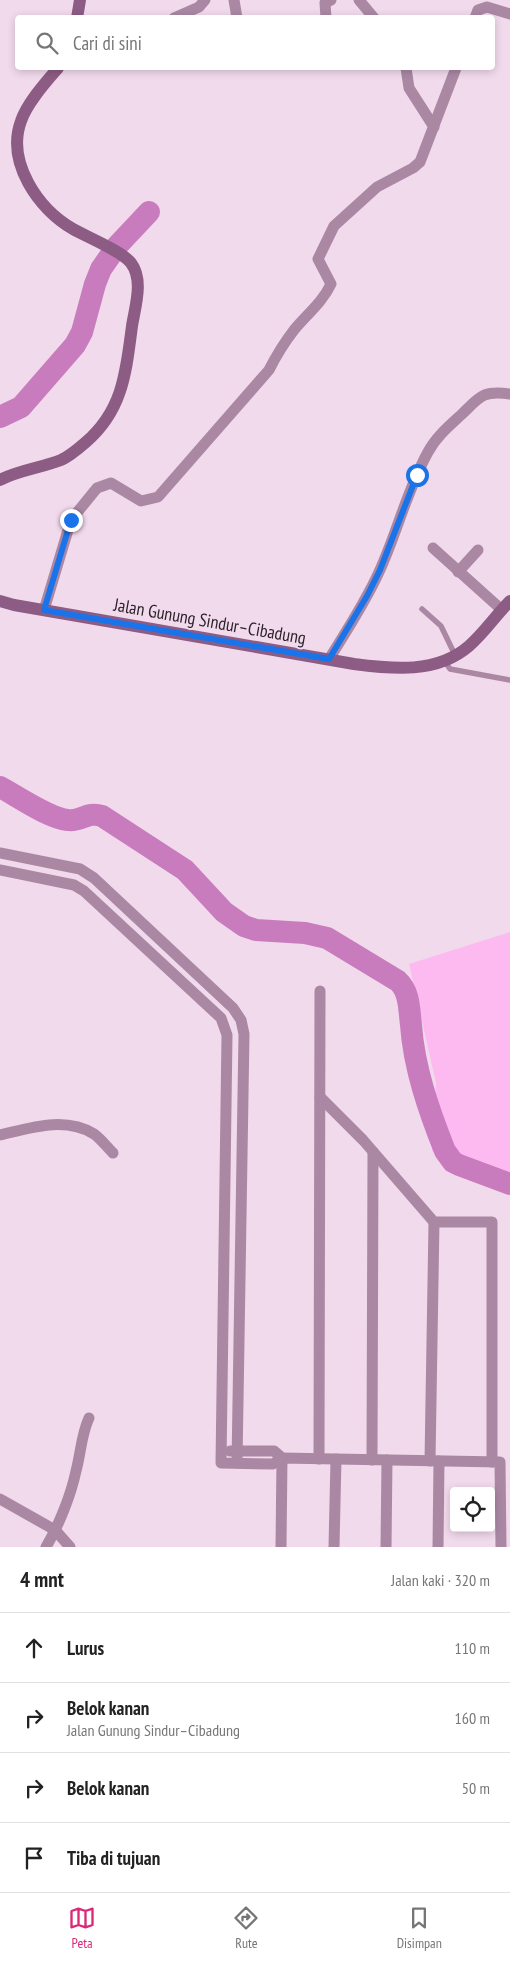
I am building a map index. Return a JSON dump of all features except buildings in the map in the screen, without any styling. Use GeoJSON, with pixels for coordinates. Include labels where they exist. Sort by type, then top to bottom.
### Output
{"type":"FeatureCollection","features":[{"type":"Feature","properties":{"kind":"street"},"geometry":{"type":"LineString","coordinates":[[78,15],[80,0]]}},
{"type":"Feature","properties":{"kind":"street"},"geometry":{"type":"LineString","coordinates":[[180,15],[199,6],[205,0]]}},
{"type":"Feature","properties":{"kind":"street"},"geometry":{"type":"LineString","coordinates":[[234,0],[236,15]]}},
{"type":"Feature","properties":{"kind":"street"},"geometry":{"type":"LineString","coordinates":[[326,15],[325,3],[331,0]]}},
{"type":"Feature","properties":{"kind":"street"},"geometry":{"type":"LineString","coordinates":[[359,0],[372,15]]}},
{"type":"Feature","properties":{"kind":"street"},"geometry":{"type":"LineString","coordinates":[[476,15],[478,10],[487,7],[510,14]]}},
{"type":"Feature","properties":{"kind":"street"},"geometry":{"type":"LineString","coordinates":[[0,480],[9,475],[62,460],[77,450],[103,425],[114,408],[122,388],[138,290],[135,271],[125,257],[61,222],[37,199],[27,179],[20,158],[18,143],[21,121],[57,70]]}},
{"type":"Feature","properties":{"kind":"street"},"geometry":{"type":"LineString","coordinates":[[406,70],[409,88],[434,127]]}},
{"type":"Feature","properties":{"kind":"street"},"geometry":{"type":"LineString","coordinates":[[44,610],[71,520],[97,488],[111,483],[140,501],[158,497],[269,370],[280,349],[295,329],[325,298],[331,284],[318,259],[334,226],[377,187],[413,168],[420,162],[455,70]]}},
{"type":"Feature","properties":{"kind":"street"},"geometry":{"type":"LineString","coordinates":[[329,659],[367,596],[380,570],[417,475],[429,451],[442,433],[483,394],[496,392],[510,394]]}},
{"type":"Feature","properties":{"kind":"street"},"geometry":{"type":"LineString","coordinates":[[433,548],[458,572],[506,605]]}},
{"type":"Feature","properties":{"kind":"street"},"geometry":{"type":"LineString","coordinates":[[458,572],[478,550]]}},
{"type":"Feature","properties":{"kind":"street","name":"Jalan Gunung Sindur–Cibadung"},"geometry":{"type":"LineString","coordinates":[[0,601],[354,664],[396,668],[414,668],[450,657],[468,647],[506,605]]}},
{"type":"Feature","properties":{"kind":"street"},"geometry":{"type":"LineString","coordinates":[[0,853],[80,869],[94,878],[233,1008],[241,1020],[244,1034],[237,1463]]}},
{"type":"Feature","properties":{"kind":"street"},"geometry":{"type":"LineString","coordinates":[[0,870],[74,885],[84,891],[221,1018],[228,1036],[220,1463],[273,1464],[282,1458],[500,1462],[500,1547]]}},
{"type":"Feature","properties":{"kind":"street"},"geometry":{"type":"LineString","coordinates":[[320,991],[320,1459]]}},
{"type":"Feature","properties":{"kind":"street"},"geometry":{"type":"LineString","coordinates":[[320,1097],[373,1152],[434,1222],[435,1461],[438,1547]]}},
{"type":"Feature","properties":{"kind":"street"},"geometry":{"type":"LineString","coordinates":[[0,1135],[49,1124],[72,1125],[96,1135],[113,1153]]}},
{"type":"Feature","properties":{"kind":"street"},"geometry":{"type":"LineString","coordinates":[[372,1460],[373,1152]]}},
{"type":"Feature","properties":{"kind":"street"},"geometry":{"type":"LineString","coordinates":[[434,1222],[492,1222],[492,1462]]}},
{"type":"Feature","properties":{"kind":"street"},"geometry":{"type":"LineString","coordinates":[[46,1547],[55,1530],[76,1472],[83,1430],[88,1418]]}},
{"type":"Feature","properties":{"kind":"street"},"geometry":{"type":"LineString","coordinates":[[221,1450],[274,1451],[282,1458],[281,1547]]}},
{"type":"Feature","properties":{"kind":"street"},"geometry":{"type":"LineString","coordinates":[[334,1547],[336,1459]]}},
{"type":"Feature","properties":{"kind":"street"},"geometry":{"type":"LineString","coordinates":[[386,1547],[387,1460]]}},
{"type":"Feature","properties":{"kind":"street"},"geometry":{"type":"LineString","coordinates":[[0,1499],[55,1530],[70,1547]]}},
{"type":"Feature","properties":{"kind":"lane"},"geometry":{"type":"LineString","coordinates":[[422,609],[441,626],[450,657],[450,668],[510,680]]}},
{"type":"Feature","properties":{"kind":"shaded area"},"geometry":{"type":"Polygon","coordinates":[[[510,932],[510,1184],[475,1177],[432,1151],[436,1083],[409,964],[510,932]]]}},
{"type":"Feature","properties":{"kind":"waterway"},"geometry":{"type":"LineString","coordinates":[[0,417],[21,407],[75,345],[82,332],[101,269],[117,246],[149,212]]}},
{"type":"Feature","properties":{"kind":"waterway"},"geometry":{"type":"LineString","coordinates":[[0,787],[52,816],[61,819],[77,820],[92,815],[102,816],[185,870],[224,912],[244,926],[256,930],[305,933],[327,938],[398,981],[405,990],[408,1002],[415,1057],[423,1089],[445,1151],[453,1162],[510,1184]]}},
{"type":"Feature","properties":{"kind":"route"},"geometry":{"type":"LineString","coordinates":[[71,520],[44,610],[329,659],[367,596],[380,570],[417,475]]}}]}
